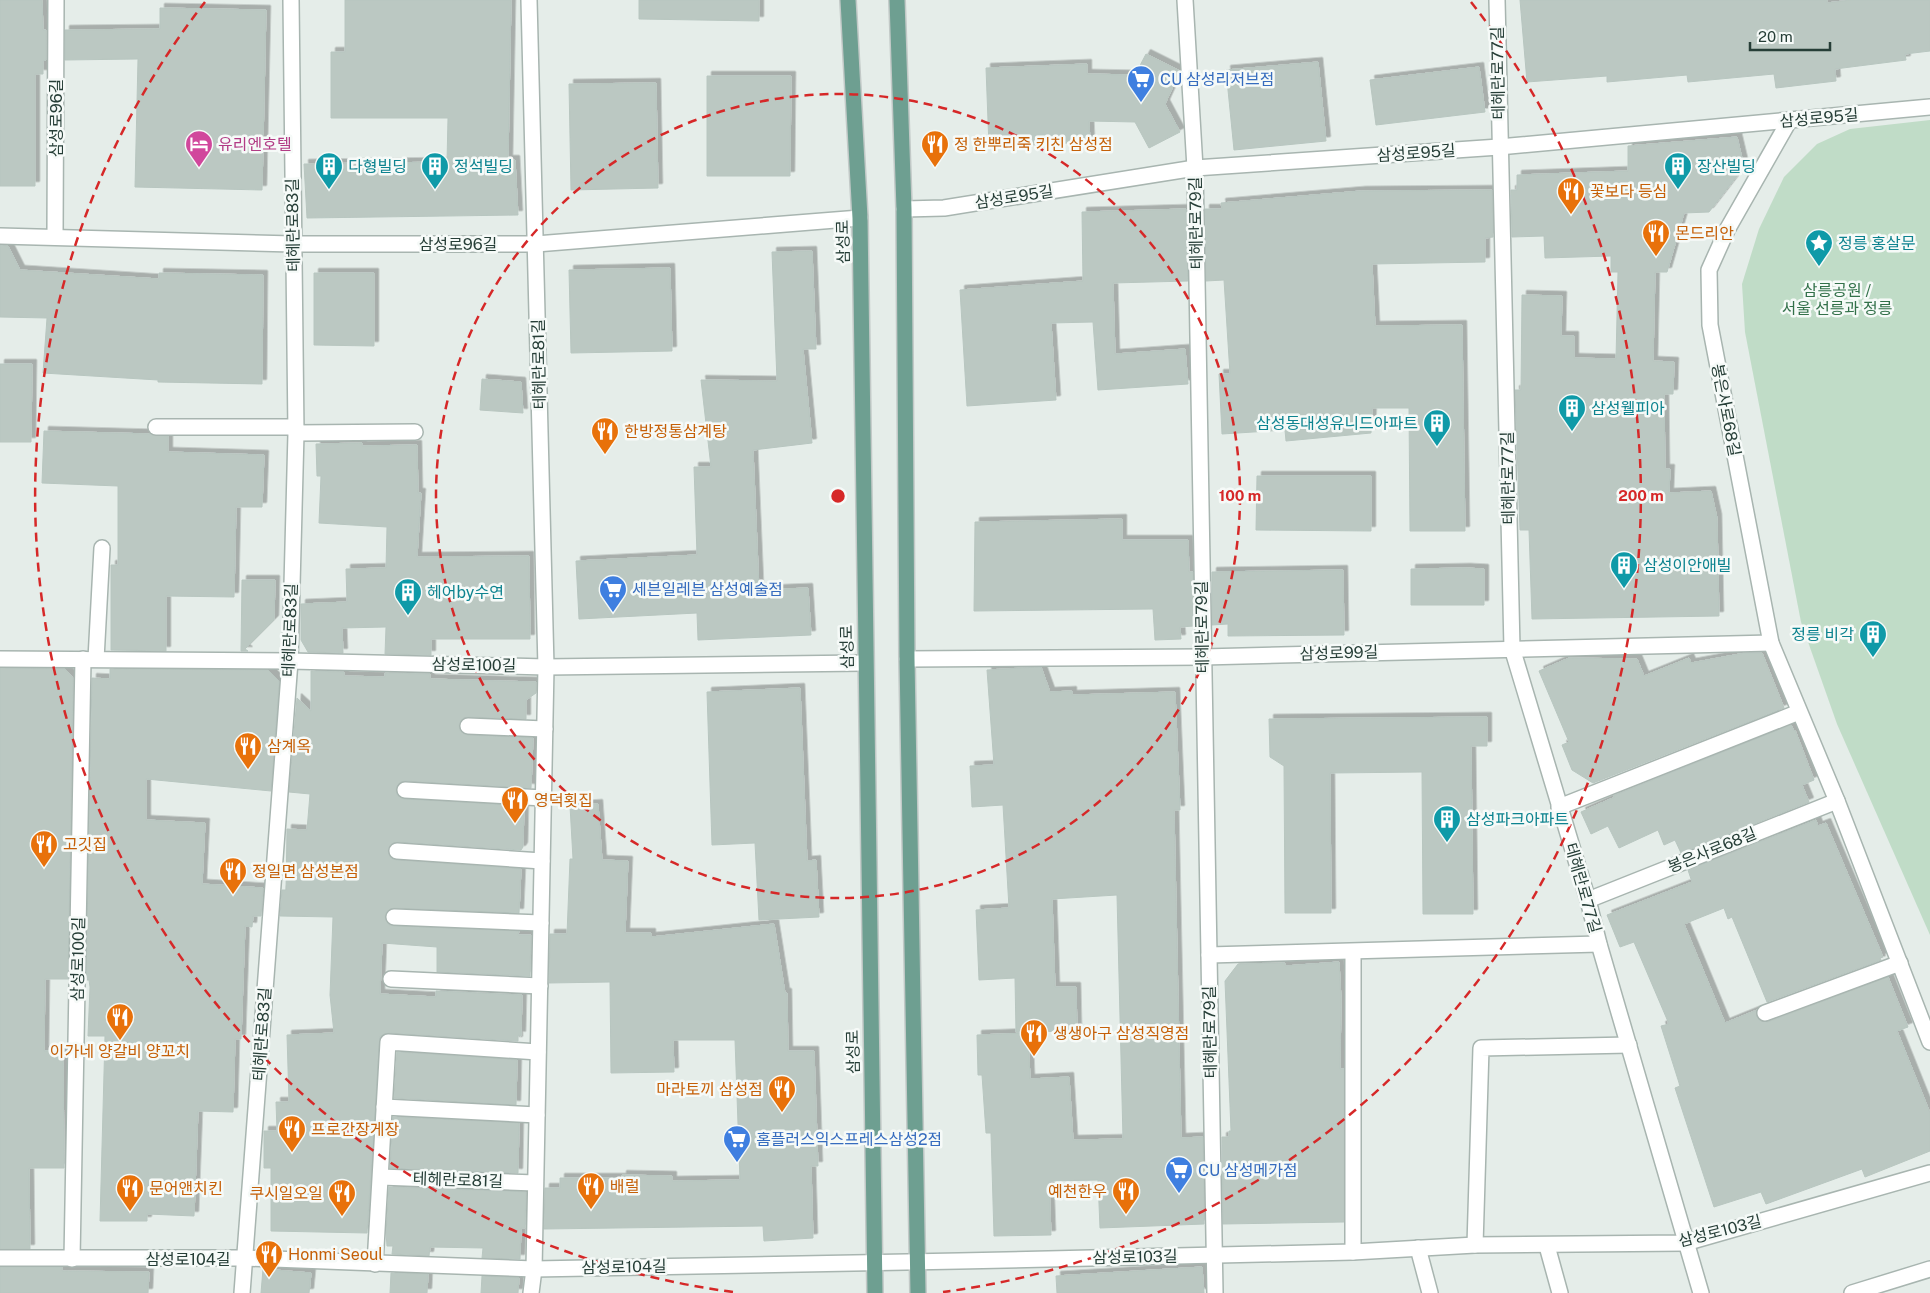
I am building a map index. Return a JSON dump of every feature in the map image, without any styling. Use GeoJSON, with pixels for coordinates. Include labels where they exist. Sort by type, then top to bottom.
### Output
{"type":"FeatureCollection","features":[{"type":"Feature","properties":{"kind":"main road","name":"삼성로"},"geometry":{"type":"LineString","coordinates":[[848,0],[860,218],[864,663],[875,1293]]}},
{"type":"Feature","properties":{"kind":"main road"},"geometry":{"type":"LineString","coordinates":[[897,0],[904,209],[907,659],[918,1293]]}},
{"type":"Feature","properties":{"kind":"street","name":"삼성로96길"},"geometry":{"type":"LineString","coordinates":[[55,236],[56,0]]}},
{"type":"Feature","properties":{"kind":"street","name":"테헤란로83길"},"geometry":{"type":"LineString","coordinates":[[242,1293],[290,661],[296,430],[292,0]]}},
{"type":"Feature","properties":{"kind":"street","name":"테헤란로81길"},"geometry":{"type":"LineString","coordinates":[[529,0],[546,667],[534,1268],[531,1293]]}},
{"type":"Feature","properties":{"kind":"street","name":"테헤란로79길"},"geometry":{"type":"LineString","coordinates":[[1185,0],[1196,168],[1214,1293]]}},
{"type":"Feature","properties":{"kind":"street","name":"테헤란로77길"},"geometry":{"type":"LineString","coordinates":[[1497,0],[1512,648],[1588,900],[1599,944],[1701,1293]]}},
{"type":"Feature","properties":{"kind":"street","name":"삼성로95길"},"geometry":{"type":"LineString","coordinates":[[904,209],[944,208],[1196,168],[1499,147],[1930,107]]}},
{"type":"Feature","properties":{"kind":"street","name":"봉은사로68길"},"geometry":{"type":"LineString","coordinates":[[1789,120],[1727,230],[1709,270],[1710,325],[1771,643],[1837,801],[1930,1042]]}},
{"type":"Feature","properties":{"kind":"street","name":"삼성로96길"},"geometry":{"type":"LineString","coordinates":[[0,236],[55,236],[293,244],[536,244],[860,218]]}},
{"type":"Feature","properties":{"kind":"street"},"geometry":{"type":"LineString","coordinates":[[156,426],[415,432]]}},
{"type":"Feature","properties":{"kind":"street"},"geometry":{"type":"LineString","coordinates":[[90,659],[102,548]]}},
{"type":"Feature","properties":{"kind":"street","name":"삼성로99길"},"geometry":{"type":"LineString","coordinates":[[907,659],[1203,657],[1771,643]]}},
{"type":"Feature","properties":{"kind":"street","name":"삼성로100길"},"geometry":{"type":"LineString","coordinates":[[0,659],[290,661],[546,667],[864,663]]}},
{"type":"Feature","properties":{"kind":"street","name":"삼성로100길"},"geometry":{"type":"LineString","coordinates":[[72,1259],[90,659]]}},
{"type":"Feature","properties":{"kind":"street"},"geometry":{"type":"LineString","coordinates":[[1559,808],[1799,712]]}},
{"type":"Feature","properties":{"kind":"street"},"geometry":{"type":"LineString","coordinates":[[468,726],[545,729]]}},
{"type":"Feature","properties":{"kind":"street"},"geometry":{"type":"LineString","coordinates":[[405,790],[544,798]]}},
{"type":"Feature","properties":{"kind":"street","name":"봉은사로68길"},"geometry":{"type":"LineString","coordinates":[[1588,900],[1837,801]]}},
{"type":"Feature","properties":{"kind":"street"},"geometry":{"type":"LineString","coordinates":[[397,851],[542,861]]}},
{"type":"Feature","properties":{"kind":"street"},"geometry":{"type":"LineString","coordinates":[[394,917],[541,923]]}},
{"type":"Feature","properties":{"kind":"street","name":"테헤란로77길"},"geometry":{"type":"LineString","coordinates":[[1209,955],[1599,944]]}},
{"type":"Feature","properties":{"kind":"street"},"geometry":{"type":"LineString","coordinates":[[1353,952],[1353,1252]]}},
{"type":"Feature","properties":{"kind":"street"},"geometry":{"type":"LineString","coordinates":[[1765,1013],[1900,963]]}},
{"type":"Feature","properties":{"kind":"street"},"geometry":{"type":"LineString","coordinates":[[391,979],[540,986]]}},
{"type":"Feature","properties":{"kind":"street"},"geometry":{"type":"LineString","coordinates":[[375,1264],[388,1042],[538,1052]]}},
{"type":"Feature","properties":{"kind":"street"},"geometry":{"type":"LineString","coordinates":[[1475,1245],[1481,1048],[1629,1044]]}},
{"type":"Feature","properties":{"kind":"street"},"geometry":{"type":"LineString","coordinates":[[384,1107],[537,1115]]}},
{"type":"Feature","properties":{"kind":"street","name":"삼성로103길"},"geometry":{"type":"LineString","coordinates":[[874,1262],[1353,1252],[1475,1245],[1547,1246],[1685,1243],[1930,1174]]}},
{"type":"Feature","properties":{"kind":"street","name":"테헤란로81길"},"geometry":{"type":"LineString","coordinates":[[381,1177],[536,1183]]}},
{"type":"Feature","properties":{"kind":"street"},"geometry":{"type":"LineString","coordinates":[[1547,1246],[1560,1293]]}},
{"type":"Feature","properties":{"kind":"street"},"geometry":{"type":"LineString","coordinates":[[1418,1248],[1430,1293]]}},
{"type":"Feature","properties":{"kind":"street","name":"삼성로104길"},"geometry":{"type":"LineString","coordinates":[[0,1258],[244,1258],[534,1268],[874,1262]]}},
{"type":"Feature","properties":{"kind":"street"},"geometry":{"type":"LineString","coordinates":[[1852,1293],[1930,1269]]}},
{"type":"Feature","properties":{"kind":"green space","name":"삼릉공원 / 서울 선릉과 정릉"},"geometry":{"type":"Polygon","coordinates":[[[1930,120],[1930,935],[1837,724],[1801,622],[1745,332],[1742,284],[1759,229],[1784,177],[1817,144],[1850,129],[1930,120]]]}},
{"type":"Feature","properties":{"kind":"building"},"geometry":{"type":"Polygon","coordinates":[[[0,0],[42,0],[43,30],[46,30],[46,60],[43,61],[43,74],[35,74],[35,186],[0,186],[0,0]]]}},
{"type":"Feature","properties":{"kind":"building"},"geometry":{"type":"Polygon","coordinates":[[[345,0],[511,0],[508,160],[515,160],[518,215],[307,218],[304,164],[447,162],[448,118],[331,118],[331,52],[345,52],[345,0]]]}},
{"type":"Feature","properties":{"kind":"building"},"geometry":{"type":"Polygon","coordinates":[[[639,0],[759,0],[759,21],[639,19],[639,0]]]}},
{"type":"Feature","properties":{"kind":"building"},"geometry":{"type":"Polygon","coordinates":[[[1520,0],[1827,0],[1827,3],[1851,0],[1930,0],[1930,51],[1905,54],[1906,60],[1835,69],[1836,81],[1776,88],[1774,74],[1688,82],[1687,75],[1607,82],[1607,76],[1527,82],[1520,0]]]}},
{"type":"Feature","properties":{"kind":"building"},"geometry":{"type":"Polygon","coordinates":[[[160,8],[266,10],[262,190],[135,187],[138,59],[65,60],[65,30],[160,29],[160,8]]]}},
{"type":"Feature","properties":{"kind":"building"},"geometry":{"type":"Polygon","coordinates":[[[1146,54],[1180,71],[1165,104],[1180,132],[1149,148],[1135,122],[1089,121],[1090,142],[989,147],[986,68],[1087,64],[1087,74],[1135,75],[1146,54]]]}},
{"type":"Feature","properties":{"kind":"building"},"geometry":{"type":"Polygon","coordinates":[[[1318,62],[1326,141],[1234,150],[1226,70],[1318,62]]]}},
{"type":"Feature","properties":{"kind":"building"},"geometry":{"type":"Polygon","coordinates":[[[1479,67],[1485,112],[1376,125],[1370,80],[1479,67]]]}},
{"type":"Feature","properties":{"kind":"building"},"geometry":{"type":"Polygon","coordinates":[[[707,76],[791,76],[790,176],[707,176],[707,76]]]}},
{"type":"Feature","properties":{"kind":"building"},"geometry":{"type":"Polygon","coordinates":[[[656,83],[658,188],[571,190],[569,84],[656,83]]]}},
{"type":"Feature","properties":{"kind":"building"},"geometry":{"type":"Polygon","coordinates":[[[1737,137],[1744,167],[1709,212],[1684,213],[1667,272],[1655,272],[1653,361],[1674,362],[1673,394],[1664,394],[1665,469],[1670,469],[1669,493],[1711,491],[1717,518],[1719,616],[1532,619],[1529,530],[1520,530],[1515,390],[1521,390],[1522,295],[1562,296],[1561,336],[1574,336],[1574,358],[1616,359],[1618,272],[1611,272],[1611,256],[1545,258],[1544,236],[1512,237],[1511,190],[1517,190],[1517,175],[1628,171],[1628,146],[1737,137]]]}},
{"type":"Feature","properties":{"kind":"building"},"geometry":{"type":"Polygon","coordinates":[[[1492,190],[1493,237],[1485,238],[1485,262],[1372,264],[1375,326],[1462,325],[1465,531],[1410,531],[1409,408],[1372,408],[1371,433],[1286,441],[1285,430],[1222,434],[1219,374],[1230,374],[1224,280],[1206,281],[1205,209],[1222,209],[1221,203],[1361,191],[1492,190]]]}},
{"type":"Feature","properties":{"kind":"building"},"geometry":{"type":"Polygon","coordinates":[[[1186,209],[1188,281],[1113,283],[1115,354],[1185,349],[1188,384],[1098,390],[1093,322],[1051,323],[1056,400],[967,406],[960,290],[1083,281],[1082,212],[1186,209]]]}},
{"type":"Feature","properties":{"kind":"building"},"geometry":{"type":"Polygon","coordinates":[[[0,245],[8,246],[20,270],[159,279],[159,273],[263,275],[262,384],[158,382],[158,380],[43,373],[47,318],[0,317],[0,245]]]}},
{"type":"Feature","properties":{"kind":"building"},"geometry":{"type":"Polygon","coordinates":[[[812,251],[816,349],[803,349],[812,443],[753,450],[759,590],[808,588],[811,635],[698,640],[697,613],[579,619],[576,561],[697,555],[694,467],[711,467],[701,380],[777,381],[772,252],[812,251]]]}},
{"type":"Feature","properties":{"kind":"building"},"geometry":{"type":"Polygon","coordinates":[[[670,268],[672,351],[571,353],[569,270],[670,268]]]}},
{"type":"Feature","properties":{"kind":"building"},"geometry":{"type":"Polygon","coordinates":[[[314,273],[374,273],[374,346],[314,345],[314,273]]]}},
{"type":"Feature","properties":{"kind":"building"},"geometry":{"type":"Polygon","coordinates":[[[0,364],[32,364],[31,442],[0,442],[0,364]]]}},
{"type":"Feature","properties":{"kind":"building"},"geometry":{"type":"Polygon","coordinates":[[[482,379],[521,382],[523,413],[480,410],[482,379]]]}},
{"type":"Feature","properties":{"kind":"building"},"geometry":{"type":"Polygon","coordinates":[[[44,431],[151,434],[168,436],[168,452],[264,455],[262,507],[236,507],[234,597],[166,596],[166,651],[111,650],[111,565],[118,565],[118,486],[42,483],[44,431]]]}},
{"type":"Feature","properties":{"kind":"building"},"geometry":{"type":"Polygon","coordinates":[[[362,443],[362,446],[417,445],[418,493],[421,493],[417,557],[529,556],[530,639],[431,639],[431,655],[385,654],[386,627],[342,628],[343,653],[308,652],[301,640],[301,604],[347,602],[346,569],[386,568],[387,527],[319,523],[321,476],[317,476],[316,444],[362,443]]]}},
{"type":"Feature","properties":{"kind":"building"},"geometry":{"type":"Polygon","coordinates":[[[1257,476],[1371,476],[1371,531],[1256,530],[1257,476]]]}},
{"type":"Feature","properties":{"kind":"building"},"geometry":{"type":"Polygon","coordinates":[[[1122,519],[1122,540],[1188,540],[1189,572],[1193,572],[1194,626],[1180,627],[1181,639],[1155,640],[1153,609],[974,611],[975,522],[1122,519]]]}},
{"type":"Feature","properties":{"kind":"building"},"geometry":{"type":"Polygon","coordinates":[[[1411,569],[1484,569],[1484,605],[1411,605],[1411,569]]]}},
{"type":"Feature","properties":{"kind":"building"},"geometry":{"type":"Polygon","coordinates":[[[1343,570],[1344,635],[1228,636],[1228,624],[1212,625],[1212,572],[1343,570]]]}},
{"type":"Feature","properties":{"kind":"building"},"geometry":{"type":"Polygon","coordinates":[[[242,580],[275,580],[274,620],[245,649],[248,651],[241,651],[242,580]]]}},
{"type":"Feature","properties":{"kind":"building"},"geometry":{"type":"Polygon","coordinates":[[[1745,653],[1762,653],[1784,708],[1593,783],[1572,770],[1562,745],[1569,742],[1539,671],[1569,658],[1637,659],[1644,676],[1689,658],[1691,663],[1745,653]]]}},
{"type":"Feature","properties":{"kind":"building"},"geometry":{"type":"Polygon","coordinates":[[[1041,667],[1050,692],[1072,691],[1072,695],[1175,692],[1180,810],[1174,810],[1181,1138],[1203,1137],[1204,1224],[1100,1228],[1098,1180],[1049,1181],[1051,1235],[994,1236],[991,1133],[986,1133],[982,1075],[978,1075],[977,1035],[1028,1033],[1030,1079],[1069,1077],[1073,1140],[1123,1139],[1117,895],[1052,899],[1055,987],[1076,987],[1077,1031],[1016,1032],[1015,978],[979,980],[976,910],[1009,908],[1003,805],[972,807],[970,766],[994,765],[987,670],[1041,667]]]}},
{"type":"Feature","properties":{"kind":"building"},"geometry":{"type":"Polygon","coordinates":[[[0,668],[65,669],[73,678],[68,979],[45,979],[44,1051],[63,1050],[64,1168],[29,1168],[30,1249],[0,1249],[0,668]]]}},
{"type":"Feature","properties":{"kind":"building"},"geometry":{"type":"Polygon","coordinates":[[[110,669],[268,670],[279,681],[271,791],[146,779],[146,820],[205,823],[202,884],[263,888],[261,916],[253,916],[252,927],[245,926],[241,1039],[235,1039],[233,1112],[198,1111],[194,1216],[147,1214],[147,1221],[100,1221],[105,1036],[88,1036],[90,987],[89,980],[86,980],[92,678],[110,679],[110,669]]]}},
{"type":"Feature","properties":{"kind":"building"},"geometry":{"type":"Polygon","coordinates":[[[311,671],[344,672],[344,676],[385,677],[385,673],[430,674],[430,679],[536,682],[536,693],[526,700],[526,719],[468,717],[463,718],[459,725],[460,731],[467,735],[533,738],[531,788],[406,781],[400,782],[396,789],[397,795],[404,799],[524,806],[523,847],[521,850],[398,842],[390,845],[388,851],[391,858],[396,860],[521,869],[519,913],[394,908],[386,912],[385,917],[389,925],[394,926],[519,931],[518,935],[531,935],[530,976],[437,972],[437,947],[382,943],[380,994],[436,997],[436,991],[522,995],[521,1036],[518,1035],[518,1041],[389,1033],[380,1036],[367,1233],[271,1231],[271,1168],[264,1168],[264,1131],[277,1131],[276,1102],[289,1102],[287,1035],[334,1033],[330,995],[333,917],[280,916],[282,890],[286,890],[287,829],[307,830],[310,794],[289,792],[297,698],[311,711],[311,671]]]}},
{"type":"Feature","properties":{"kind":"building"},"geometry":{"type":"Polygon","coordinates":[[[800,688],[807,861],[816,860],[819,917],[759,920],[755,843],[712,845],[707,692],[800,688]]]}},
{"type":"Feature","properties":{"kind":"building","name":"삼성파크아파트"},"geometry":{"type":"Polygon","coordinates":[[[1487,717],[1487,746],[1471,746],[1473,914],[1423,914],[1422,772],[1330,773],[1331,913],[1285,913],[1284,766],[1270,757],[1269,719],[1487,717]]]}},
{"type":"Feature","properties":{"kind":"building"},"geometry":{"type":"Polygon","coordinates":[[[1791,725],[1795,730],[1814,780],[1802,785],[1809,802],[1681,853],[1675,840],[1664,845],[1658,830],[1619,848],[1608,826],[1591,834],[1581,812],[1615,797],[1613,796],[1791,725]]]}},
{"type":"Feature","properties":{"kind":"building"},"geometry":{"type":"Polygon","coordinates":[[[598,804],[602,860],[628,861],[625,933],[651,933],[651,937],[774,924],[785,993],[787,993],[788,1051],[814,1051],[818,1166],[811,1166],[813,1238],[764,1241],[763,1226],[544,1229],[545,1188],[560,1188],[560,1178],[622,1178],[622,1175],[672,1176],[672,1181],[740,1180],[735,1040],[673,1040],[674,1072],[611,1073],[610,982],[549,983],[550,934],[567,934],[570,859],[573,859],[570,806],[598,804]]]}},
{"type":"Feature","properties":{"kind":"building"},"geometry":{"type":"Polygon","coordinates":[[[1816,820],[1818,826],[1826,823],[1883,957],[1880,958],[1881,960],[1767,1002],[1732,917],[1728,919],[1724,908],[1684,924],[1725,1023],[1757,1010],[1759,1020],[1768,1022],[1888,977],[1908,1027],[1897,1031],[1930,1113],[1930,1151],[1865,1177],[1862,1169],[1766,1204],[1761,1192],[1714,1207],[1675,1088],[1680,1086],[1661,1026],[1669,1024],[1634,942],[1620,947],[1607,915],[1692,882],[1688,870],[1816,820]]]}},
{"type":"Feature","properties":{"kind":"building"},"geometry":{"type":"Polygon","coordinates":[[[1339,962],[1341,999],[1340,1069],[1344,1069],[1344,1222],[1223,1224],[1222,1137],[1229,1137],[1229,1131],[1231,1131],[1225,981],[1238,964],[1285,963],[1285,966],[1339,962]]]}},
{"type":"Feature","properties":{"kind":"building"},"geometry":{"type":"Polygon","coordinates":[[[397,1052],[517,1060],[516,1105],[394,1098],[397,1052]]]}},
{"type":"Feature","properties":{"kind":"building"},"geometry":{"type":"Polygon","coordinates":[[[393,1117],[519,1123],[518,1173],[390,1168],[393,1117]]]}},
{"type":"Feature","properties":{"kind":"building"},"geometry":{"type":"Polygon","coordinates":[[[389,1187],[526,1192],[525,1228],[521,1228],[520,1259],[482,1258],[483,1248],[430,1247],[429,1256],[392,1254],[393,1246],[387,1246],[386,1233],[389,1187]]]}},
{"type":"Feature","properties":{"kind":"building"},"geometry":{"type":"Polygon","coordinates":[[[0,1267],[62,1267],[62,1271],[149,1272],[148,1293],[0,1293],[0,1267]]]}},
{"type":"Feature","properties":{"kind":"building"},"geometry":{"type":"Polygon","coordinates":[[[1202,1267],[1204,1293],[1057,1293],[1056,1276],[1202,1267]]]}},
{"type":"Feature","properties":{"kind":"building"},"geometry":{"type":"Polygon","coordinates":[[[263,1269],[311,1273],[309,1293],[261,1293],[263,1269]]]}},
{"type":"Feature","properties":{"kind":"building"},"geometry":{"type":"Polygon","coordinates":[[[391,1273],[428,1274],[427,1293],[390,1293],[391,1273]]]}},
{"type":"Feature","properties":{"kind":"building"},"geometry":{"type":"Polygon","coordinates":[[[482,1276],[519,1278],[518,1293],[481,1293],[482,1276]]]}},
{"type":"Feature","properties":{"kind":"place","name":"CU 삼성리저브점"},"geometry":{"type":"Point","coordinates":[1141,103]}},
{"type":"Feature","properties":{"kind":"place","name":"유리엔호텔"},"geometry":{"type":"Point","coordinates":[199,168]}},
{"type":"Feature","properties":{"kind":"place","name":"정 한뿌리죽 키친 삼성점"},"geometry":{"type":"Point","coordinates":[935,168]}},
{"type":"Feature","properties":{"kind":"place","name":"다형빌딩"},"geometry":{"type":"Point","coordinates":[329,190]}},
{"type":"Feature","properties":{"kind":"place","name":"정석빌딩"},"geometry":{"type":"Point","coordinates":[435,190]}},
{"type":"Feature","properties":{"kind":"place","name":"장산빌딩"},"geometry":{"type":"Point","coordinates":[1678,190]}},
{"type":"Feature","properties":{"kind":"place","name":"꽃보다 등심"},"geometry":{"type":"Point","coordinates":[1571,215]}},
{"type":"Feature","properties":{"kind":"place","name":"몬드리안"},"geometry":{"type":"Point","coordinates":[1656,257]}},
{"type":"Feature","properties":{"kind":"place","name":"정릉 홍살문"},"geometry":{"type":"Point","coordinates":[1819,267]}},
{"type":"Feature","properties":{"kind":"place","name":"삼성웰피아"},"geometry":{"type":"Point","coordinates":[1572,432]}},
{"type":"Feature","properties":{"kind":"place","name":"삼성동대성유니드아파트"},"geometry":{"type":"Point","coordinates":[1437,447]}},
{"type":"Feature","properties":{"kind":"place","name":"한방정통삼계탕"},"geometry":{"type":"Point","coordinates":[605,455]}},
{"type":"Feature","properties":{"kind":"place","name":"삼성이안애빌"},"geometry":{"type":"Point","coordinates":[1624,589]}},
{"type":"Feature","properties":{"kind":"place","name":"세븐일레븐 삼성예술점"},"geometry":{"type":"Point","coordinates":[613,613]}},
{"type":"Feature","properties":{"kind":"place","name":"헤어by수연"},"geometry":{"type":"Point","coordinates":[408,616]}},
{"type":"Feature","properties":{"kind":"place","name":"정릉 비각"},"geometry":{"type":"Point","coordinates":[1873,658]}},
{"type":"Feature","properties":{"kind":"place","name":"삼계옥"},"geometry":{"type":"Point","coordinates":[248,770]}},
{"type":"Feature","properties":{"kind":"place","name":"영덕횟집"},"geometry":{"type":"Point","coordinates":[515,824]}},
{"type":"Feature","properties":{"kind":"place","name":"삼성파크아파트"},"geometry":{"type":"Point","coordinates":[1447,843]}},
{"type":"Feature","properties":{"kind":"place","name":"고깃집"},"geometry":{"type":"Point","coordinates":[44,868]}},
{"type":"Feature","properties":{"kind":"place","name":"정일면 삼성본점"},"geometry":{"type":"Point","coordinates":[233,895]}},
{"type":"Feature","properties":{"kind":"place","name":"이가네 양갈비 양꼬치"},"geometry":{"type":"Point","coordinates":[120,1041]}},
{"type":"Feature","properties":{"kind":"place","name":"생생아구 삼성직영점"},"geometry":{"type":"Point","coordinates":[1034,1057]}},
{"type":"Feature","properties":{"kind":"place","name":"마라토끼 삼성점"},"geometry":{"type":"Point","coordinates":[782,1113]}},
{"type":"Feature","properties":{"kind":"place","name":"프로간장게장"},"geometry":{"type":"Point","coordinates":[292,1153]}},
{"type":"Feature","properties":{"kind":"place","name":"홈플러스익스프레스삼성2점"},"geometry":{"type":"Point","coordinates":[737,1163]}},
{"type":"Feature","properties":{"kind":"place","name":"CU 삼성메가점"},"geometry":{"type":"Point","coordinates":[1179,1194]}},
{"type":"Feature","properties":{"kind":"place","name":"배럴"},"geometry":{"type":"Point","coordinates":[591,1210]}},
{"type":"Feature","properties":{"kind":"place","name":"문어앤치킨"},"geometry":{"type":"Point","coordinates":[130,1212]}},
{"type":"Feature","properties":{"kind":"place","name":"예천한우"},"geometry":{"type":"Point","coordinates":[1126,1215]}},
{"type":"Feature","properties":{"kind":"place","name":"쿠시일오일"},"geometry":{"type":"Point","coordinates":[342,1217]}},
{"type":"Feature","properties":{"kind":"place","name":"Honmi Seoul"},"geometry":{"type":"Point","coordinates":[269,1278]}}]}
